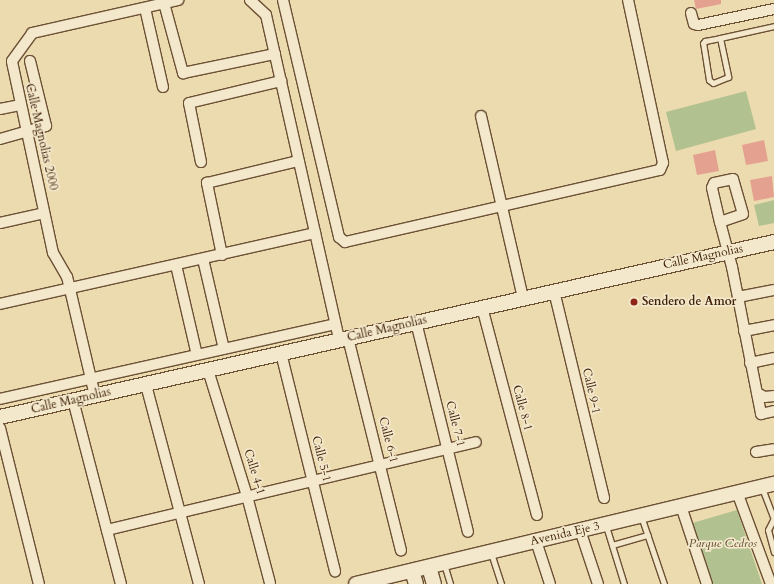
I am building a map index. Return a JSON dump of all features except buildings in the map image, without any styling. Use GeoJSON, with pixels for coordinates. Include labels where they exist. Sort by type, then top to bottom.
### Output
{"type":"FeatureCollection","features":[{"type":"Feature","properties":{"kind":"main road","name":"Calle Magnolias"},"geometry":{"type":"LineString","coordinates":[[0,417],[774,242]]}},
{"type":"Feature","properties":{"kind":"main road","name":"Avenida Eje 3"},"geometry":{"type":"LineString","coordinates":[[356,584],[414,577],[429,566],[768,485]]}},
{"type":"Feature","properties":{"kind":"main road"},"geometry":{"type":"LineString","coordinates":[[429,566],[434,584]]}},
{"type":"Feature","properties":{"kind":"street","name":"Calle Magnolias 2000"},"geometry":{"type":"LineString","coordinates":[[95,396],[66,273],[53,253],[12,61],[29,34],[178,0]]}},
{"type":"Feature","properties":{"kind":"street","name":"Calle 6-1"},"geometry":{"type":"LineString","coordinates":[[250,0],[265,12],[335,324],[344,339],[381,465],[401,550]]}},
{"type":"Feature","properties":{"kind":"street"},"geometry":{"type":"LineString","coordinates":[[283,0],[341,239],[348,242],[662,168],[628,0]]}},
{"type":"Feature","properties":{"kind":"street"},"geometry":{"type":"LineString","coordinates":[[164,3],[183,73],[275,54]]}},
{"type":"Feature","properties":{"kind":"street"},"geometry":{"type":"LineString","coordinates":[[145,8],[163,87]]}},
{"type":"Feature","properties":{"kind":"street"},"geometry":{"type":"LineString","coordinates":[[691,13],[694,24],[698,25],[774,9]]}},
{"type":"Feature","properties":{"kind":"street"},"geometry":{"type":"LineString","coordinates":[[0,139],[27,133],[46,125],[30,61]]}},
{"type":"Feature","properties":{"kind":"street"},"geometry":{"type":"LineString","coordinates":[[201,162],[189,103],[281,81]]}},
{"type":"Feature","properties":{"kind":"street"},"geometry":{"type":"LineString","coordinates":[[0,109],[20,104]]}},
{"type":"Feature","properties":{"kind":"street"},"geometry":{"type":"LineString","coordinates":[[481,116],[522,298]]}},
{"type":"Feature","properties":{"kind":"street"},"geometry":{"type":"LineString","coordinates":[[222,255],[207,183],[298,161]]}},
{"type":"Feature","properties":{"kind":"street"},"geometry":{"type":"LineString","coordinates":[[720,222],[740,217],[743,212],[735,179],[712,184],[720,222],[738,297],[761,414],[774,411]]}},
{"type":"Feature","properties":{"kind":"street"},"geometry":{"type":"LineString","coordinates":[[0,223],[44,213]]}},
{"type":"Feature","properties":{"kind":"street"},"geometry":{"type":"LineString","coordinates":[[0,304],[315,233]]}},
{"type":"Feature","properties":{"kind":"street"},"geometry":{"type":"LineString","coordinates":[[203,259],[224,349]]}},
{"type":"Feature","properties":{"kind":"street"},"geometry":{"type":"LineString","coordinates":[[176,265],[197,355]]}},
{"type":"Feature","properties":{"kind":"street"},"geometry":{"type":"LineString","coordinates":[[738,297],[774,290]]}},
{"type":"Feature","properties":{"kind":"street","name":"Calle 9-1"},"geometry":{"type":"LineString","coordinates":[[554,291],[604,498]]}},
{"type":"Feature","properties":{"kind":"street","name":"Calle 8-1"},"geometry":{"type":"LineString","coordinates":[[482,307],[537,516]]}},
{"type":"Feature","properties":{"kind":"street","name":"Calle 7-1"},"geometry":{"type":"LineString","coordinates":[[416,322],[468,532]]}},
{"type":"Feature","properties":{"kind":"street"},"geometry":{"type":"LineString","coordinates":[[0,399],[335,324]]}},
{"type":"Feature","properties":{"kind":"street"},"geometry":{"type":"LineString","coordinates":[[744,331],[774,325]]}},
{"type":"Feature","properties":{"kind":"street","name":"Calle 5-1"},"geometry":{"type":"LineString","coordinates":[[281,353],[334,572]]}},
{"type":"Feature","properties":{"kind":"street"},"geometry":{"type":"LineString","coordinates":[[750,363],[774,358]]}},
{"type":"Feature","properties":{"kind":"street","name":"Calle 4-1"},"geometry":{"type":"LineString","coordinates":[[208,370],[248,496],[270,583]]}},
{"type":"Feature","properties":{"kind":"street"},"geometry":{"type":"LineString","coordinates":[[146,385],[199,584]]}},
{"type":"Feature","properties":{"kind":"street"},"geometry":{"type":"LineString","coordinates":[[757,393],[765,398],[774,396]]}},
{"type":"Feature","properties":{"kind":"street"},"geometry":{"type":"LineString","coordinates":[[73,400],[120,584]]}},
{"type":"Feature","properties":{"kind":"street"},"geometry":{"type":"LineString","coordinates":[[0,428],[39,584]]}},
{"type":"Feature","properties":{"kind":"street"},"geometry":{"type":"LineString","coordinates":[[107,530],[476,442]]}},
{"type":"Feature","properties":{"kind":"street"},"geometry":{"type":"LineString","coordinates":[[756,452],[774,449]]}},
{"type":"Feature","properties":{"kind":"street"},"geometry":{"type":"LineString","coordinates":[[737,492],[771,584]]}},
{"type":"Feature","properties":{"kind":"street"},"geometry":{"type":"LineString","coordinates":[[681,506],[707,584]]}},
{"type":"Feature","properties":{"kind":"street"},"geometry":{"type":"LineString","coordinates":[[580,530],[598,584]]}},
{"type":"Feature","properties":{"kind":"street"},"geometry":{"type":"LineString","coordinates":[[536,541],[550,584]]}},
{"type":"Feature","properties":{"kind":"lane"},"geometry":{"type":"LineString","coordinates":[[720,38],[728,77],[712,83],[702,45],[720,38],[774,26]]}},
{"type":"Feature","properties":{"kind":"lane"},"geometry":{"type":"LineString","coordinates":[[768,485],[773,520],[768,530],[774,551]]}},
{"type":"Feature","properties":{"kind":"lane"},"geometry":{"type":"LineString","coordinates":[[641,516],[664,584]]}},
{"type":"Feature","properties":{"kind":"lane"},"geometry":{"type":"LineString","coordinates":[[605,524],[624,584]]}},
{"type":"Feature","properties":{"kind":"lane"},"geometry":{"type":"LineString","coordinates":[[612,545],[648,535]]}},
{"type":"Feature","properties":{"kind":"lane"},"geometry":{"type":"LineString","coordinates":[[490,552],[501,584]]}},
{"type":"Feature","properties":{"kind":"lane"},"geometry":{"type":"LineString","coordinates":[[443,563],[450,584]]}},
{"type":"Feature","properties":{"kind":"green space"},"geometry":{"type":"Polygon","coordinates":[[[746,91],[756,129],[676,151],[666,112],[746,91]]]}},
{"type":"Feature","properties":{"kind":"green space"},"geometry":{"type":"Polygon","coordinates":[[[774,200],[774,223],[759,226],[754,205],[774,200]]]}},
{"type":"Feature","properties":{"kind":"green space","name":"Parque Cedros"},"geometry":{"type":"Polygon","coordinates":[[[737,510],[762,584],[712,584],[689,524],[737,510]]]}},
{"type":"Feature","properties":{"kind":"place","name":"Sendero de Amor"},"geometry":{"type":"Point","coordinates":[634,302]}}]}
